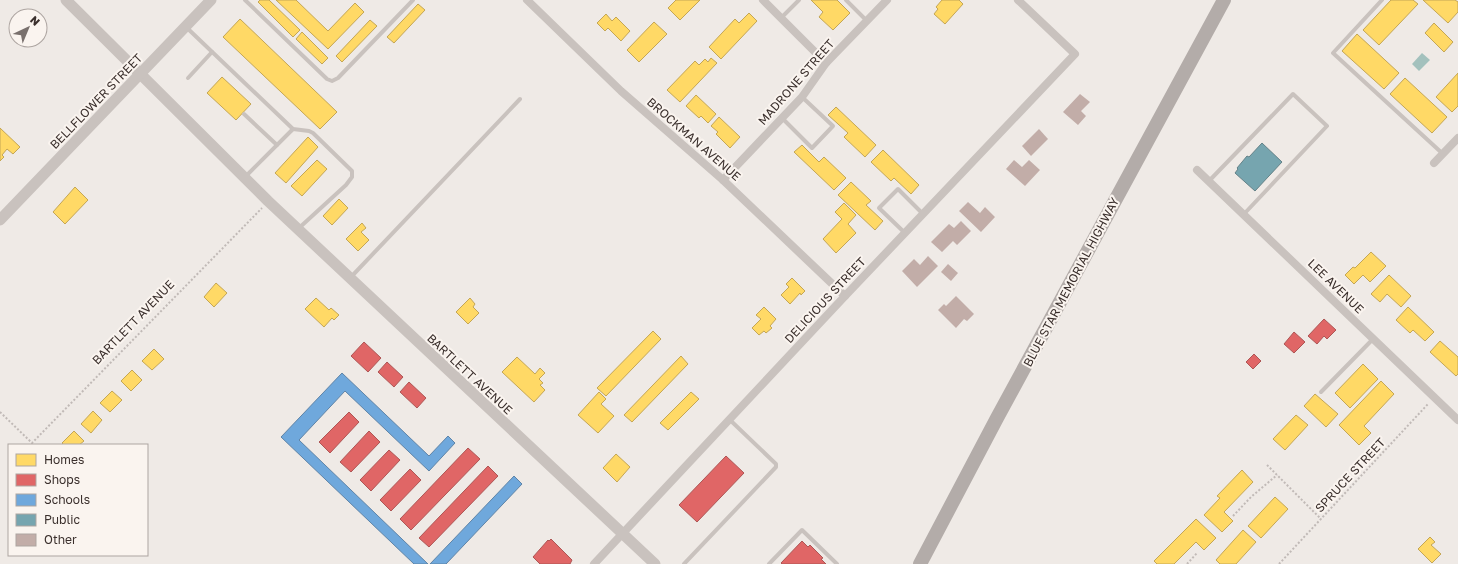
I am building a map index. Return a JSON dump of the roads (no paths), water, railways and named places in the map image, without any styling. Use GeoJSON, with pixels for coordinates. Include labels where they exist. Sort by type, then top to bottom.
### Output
{"type":"FeatureCollection","features":[{"type":"Feature","properties":{"kind":"highway","name":"BLUE STAR MEMORIAL HIGHWAY"},"geometry":{"type":"LineString","coordinates":[[920,564],[997,418],[1224,0]]}},
{"type":"Feature","properties":{"kind":"street","name":"BARTLETT AVENUE"},"geometry":{"type":"LineString","coordinates":[[66,0],[139,75],[268,202],[655,564]]}},
{"type":"Feature","properties":{"kind":"street","name":"BELLFLOWER STREET"},"geometry":{"type":"LineString","coordinates":[[0,220],[211,0]]}},
{"type":"Feature","properties":{"kind":"street","name":"BROCKMAN AVENUE"},"geometry":{"type":"LineString","coordinates":[[527,0],[621,91],[723,180],[845,296]]}},
{"type":"Feature","properties":{"kind":"street"},"geometry":{"type":"LineString","coordinates":[[763,0],[826,64]]}},
{"type":"Feature","properties":{"kind":"street","name":"MADRONE STREET"},"geometry":{"type":"LineString","coordinates":[[723,180],[802,97],[826,64],[887,0]]}},
{"type":"Feature","properties":{"kind":"street","name":"DELICIOUS STREET"},"geometry":{"type":"LineString","coordinates":[[594,564],[845,296],[1075,54],[1018,0]]}},
{"type":"Feature","properties":{"kind":"street"},"geometry":{"type":"LineString","coordinates":[[1434,163],[1457,141]]}},
{"type":"Feature","properties":{"kind":"street","name":"LEE AVENUE"},"geometry":{"type":"LineString","coordinates":[[1197,170],[1458,420]]}},
{"type":"Feature","properties":{"kind":"lane"},"geometry":{"type":"LineString","coordinates":[[245,0],[327,79],[332,80],[338,78],[413,0]]}},
{"type":"Feature","properties":{"kind":"lane"},"geometry":{"type":"LineString","coordinates":[[781,18],[799,0]]}},
{"type":"Feature","properties":{"kind":"lane"},"geometry":{"type":"LineString","coordinates":[[846,0],[867,21]]}},
{"type":"Feature","properties":{"kind":"lane"},"geometry":{"type":"LineString","coordinates":[[1382,0],[1333,53],[1442,154]]}},
{"type":"Feature","properties":{"kind":"lane"},"geometry":{"type":"LineString","coordinates":[[185,27],[293,129],[313,133],[352,171],[352,177],[346,185],[298,229]]}},
{"type":"Feature","properties":{"kind":"lane"},"geometry":{"type":"LineString","coordinates":[[188,78],[212,52]]}},
{"type":"Feature","properties":{"kind":"lane"},"geometry":{"type":"LineString","coordinates":[[1209,182],[1292,94],[1327,126],[1244,214]]}},
{"type":"Feature","properties":{"kind":"lane"},"geometry":{"type":"LineString","coordinates":[[782,118],[812,148],[833,126],[802,97]]}},
{"type":"Feature","properties":{"kind":"lane"},"geometry":{"type":"LineString","coordinates":[[349,278],[520,99]]}},
{"type":"Feature","properties":{"kind":"lane"},"geometry":{"type":"LineString","coordinates":[[244,114],[277,146]]}},
{"type":"Feature","properties":{"kind":"lane"},"geometry":{"type":"LineString","coordinates":[[244,178],[293,129]]}},
{"type":"Feature","properties":{"kind":"lane"},"geometry":{"type":"LineString","coordinates":[[905,233],[879,208],[898,188],[924,214]]}},
{"type":"Feature","properties":{"kind":"lane"},"geometry":{"type":"LineString","coordinates":[[1322,392],[1373,339]]}},
{"type":"Feature","properties":{"kind":"lane"},"geometry":{"type":"LineString","coordinates":[[684,564],[776,467],[776,464],[730,420]]}},
{"type":"Feature","properties":{"kind":"lane"},"geometry":{"type":"LineString","coordinates":[[769,564],[802,530],[838,564]]}},
{"type":"Feature","properties":{"kind":"water"},"geometry":{"type":"Polygon","coordinates":[[[1422,53],[1430,60],[1419,71],[1412,64],[1422,53]]]}}]}
